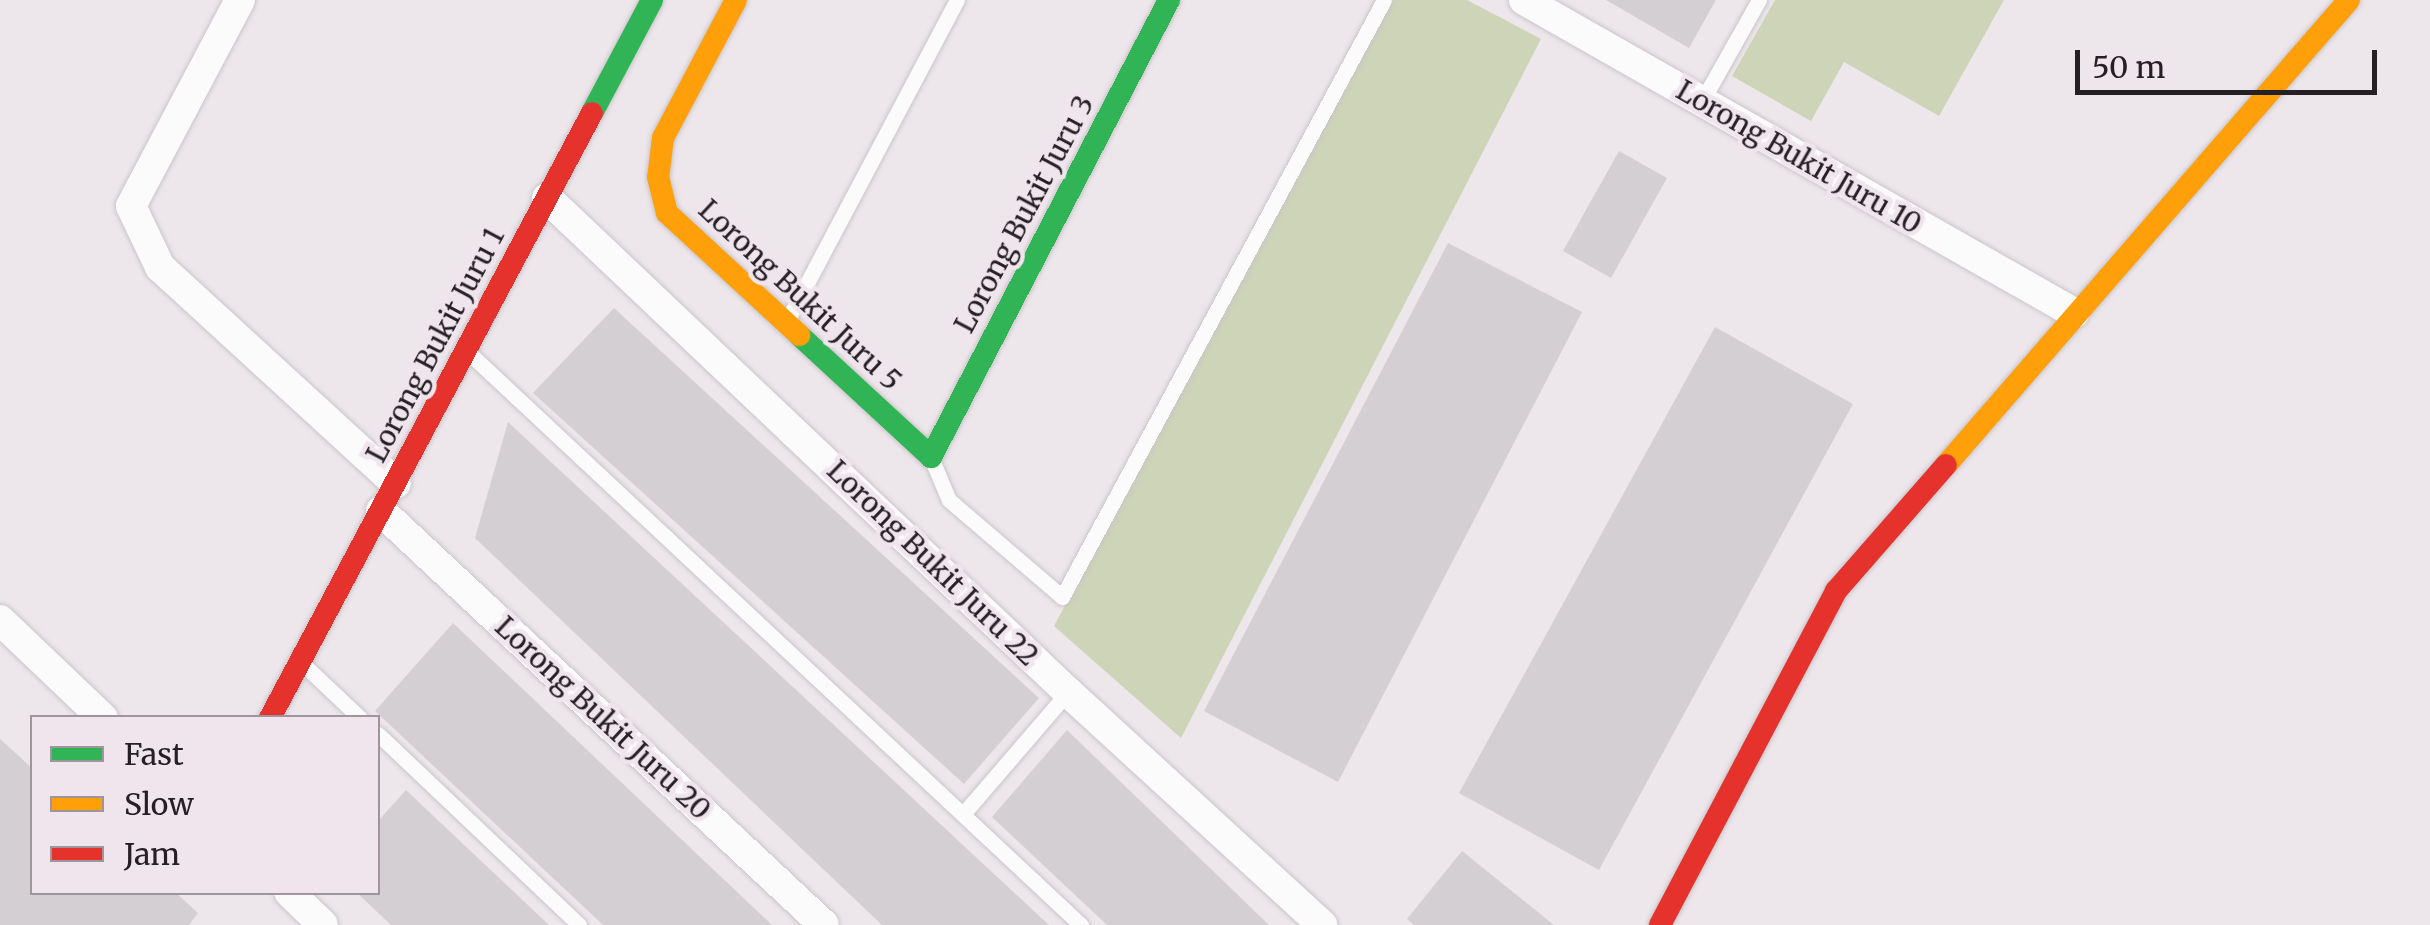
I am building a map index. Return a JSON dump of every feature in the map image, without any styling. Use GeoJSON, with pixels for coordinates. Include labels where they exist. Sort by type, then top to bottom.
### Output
{"type":"FeatureCollection","features":[{"type":"Feature","properties":{"kind":"street","name":"Lorong Bukit Juru 20"},"geometry":{"type":"LineString","coordinates":[[240,0],[132,206],[160,267],[824,925]]}},
{"type":"Feature","properties":{"kind":"street","name":"Lorong Bukit Juru 1"},"geometry":{"type":"LineString","coordinates":[[272,715],[652,0]]}},
{"type":"Feature","properties":{"kind":"street","name":"Lorong Bukit Juru 5"},"geometry":{"type":"LineString","coordinates":[[736,0],[663,138],[658,177],[668,213],[931,457]]}},
{"type":"Feature","properties":{"kind":"street","name":"Lorong Bukit Juru 3"},"geometry":{"type":"LineString","coordinates":[[931,457],[1170,0]]}},
{"type":"Feature","properties":{"kind":"street","name":"Lorong Bukit Juru 10"},"geometry":{"type":"LineString","coordinates":[[1524,0],[2074,313]]}},
{"type":"Feature","properties":{"kind":"street"},"geometry":{"type":"LineString","coordinates":[[1660,925],[1836,591],[2349,0]]}},
{"type":"Feature","properties":{"kind":"street","name":"Lorong Bukit Juru 22"},"geometry":{"type":"LineString","coordinates":[[547,198],[1068,692],[1322,925]]}},
{"type":"Feature","properties":{"kind":"street"},"geometry":{"type":"LineString","coordinates":[[0,620],[100,715]]}},
{"type":"Feature","properties":{"kind":"street"},"geometry":{"type":"LineString","coordinates":[[292,895],[323,925]]}},
{"type":"Feature","properties":{"kind":"lane"},"geometry":{"type":"LineString","coordinates":[[786,322],[957,0]]}},
{"type":"Feature","properties":{"kind":"lane"},"geometry":{"type":"LineString","coordinates":[[931,457],[948,500],[1062,597],[1384,0]]}},
{"type":"Feature","properties":{"kind":"lane"},"geometry":{"type":"LineString","coordinates":[[1702,101],[1759,0]]}},
{"type":"Feature","properties":{"kind":"lane"},"geometry":{"type":"LineString","coordinates":[[466,350],[1081,925]]}},
{"type":"Feature","properties":{"kind":"lane"},"geometry":{"type":"LineString","coordinates":[[301,662],[357,715]]}},
{"type":"Feature","properties":{"kind":"lane"},"geometry":{"type":"LineString","coordinates":[[963,814],[1068,692]]}},
{"type":"Feature","properties":{"kind":"lane"},"geometry":{"type":"LineString","coordinates":[[380,736],[580,925]]}},
{"type":"Feature","properties":{"kind":"green space"},"geometry":{"type":"Polygon","coordinates":[[[1393,0],[1467,0],[1541,39],[1181,738],[1054,626],[1393,0]]]}},
{"type":"Feature","properties":{"kind":"green space"},"geometry":{"type":"Polygon","coordinates":[[[1775,0],[2004,0],[1939,116],[1844,62],[1811,121],[1732,76],[1775,0]]]}},
{"type":"Feature","properties":{"kind":"building"},"geometry":{"type":"Polygon","coordinates":[[[1606,0],[1716,0],[1689,48],[1606,0]]]}},
{"type":"Feature","properties":{"kind":"building"},"geometry":{"type":"Polygon","coordinates":[[[1619,151],[1667,178],[1611,278],[1563,251],[1619,151]]]}},
{"type":"Feature","properties":{"kind":"building"},"geometry":{"type":"Polygon","coordinates":[[[1448,243],[1582,312],[1338,782],[1204,711],[1448,243]]]}},
{"type":"Feature","properties":{"kind":"building"},"geometry":{"type":"Polygon","coordinates":[[[614,308],[1039,698],[964,784],[533,393],[614,308]]]}},
{"type":"Feature","properties":{"kind":"building"},"geometry":{"type":"Polygon","coordinates":[[[1715,327],[1853,404],[1599,870],[1459,793],[1715,327]]]}},
{"type":"Feature","properties":{"kind":"building"},"geometry":{"type":"Polygon","coordinates":[[[508,422],[1049,925],[882,925],[475,538],[508,422]]]}},
{"type":"Feature","properties":{"kind":"building"},"geometry":{"type":"Polygon","coordinates":[[[453,623],[772,925],[603,925],[375,711],[453,623]]]}},
{"type":"Feature","properties":{"kind":"building"},"geometry":{"type":"Polygon","coordinates":[[[1067,730],[1269,925],[1107,925],[992,817],[1067,730]]]}},
{"type":"Feature","properties":{"kind":"building"},"geometry":{"type":"Polygon","coordinates":[[[0,739],[30,766],[30,895],[178,895],[198,913],[189,925],[0,925],[0,739]]]}},
{"type":"Feature","properties":{"kind":"building"},"geometry":{"type":"Polygon","coordinates":[[[406,790],[549,925],[391,925],[359,895],[380,895],[380,819],[406,790]]]}},
{"type":"Feature","properties":{"kind":"building"},"geometry":{"type":"Polygon","coordinates":[[[1462,851],[1554,925],[1414,925],[1407,919],[1462,851]]]}},
{"type":"Feature","properties":{"kind":"traffic: fast"},"geometry":{"type":"LineString","coordinates":[[592,113],[652,0]]}},
{"type":"Feature","properties":{"kind":"traffic: fast"},"geometry":{"type":"LineString","coordinates":[[799,335],[931,457],[1169,0]]}},
{"type":"Feature","properties":{"kind":"traffic: slow"},"geometry":{"type":"LineString","coordinates":[[736,0],[663,138],[658,177],[667,213],[799,335]]}},
{"type":"Feature","properties":{"kind":"traffic: slow"},"geometry":{"type":"LineString","coordinates":[[1946,465],[2349,0]]}},
{"type":"Feature","properties":{"kind":"traffic: jam"},"geometry":{"type":"LineString","coordinates":[[272,715],[592,113]]}},
{"type":"Feature","properties":{"kind":"traffic: jam"},"geometry":{"type":"LineString","coordinates":[[1660,925],[1836,591],[1946,465]]}}]}
